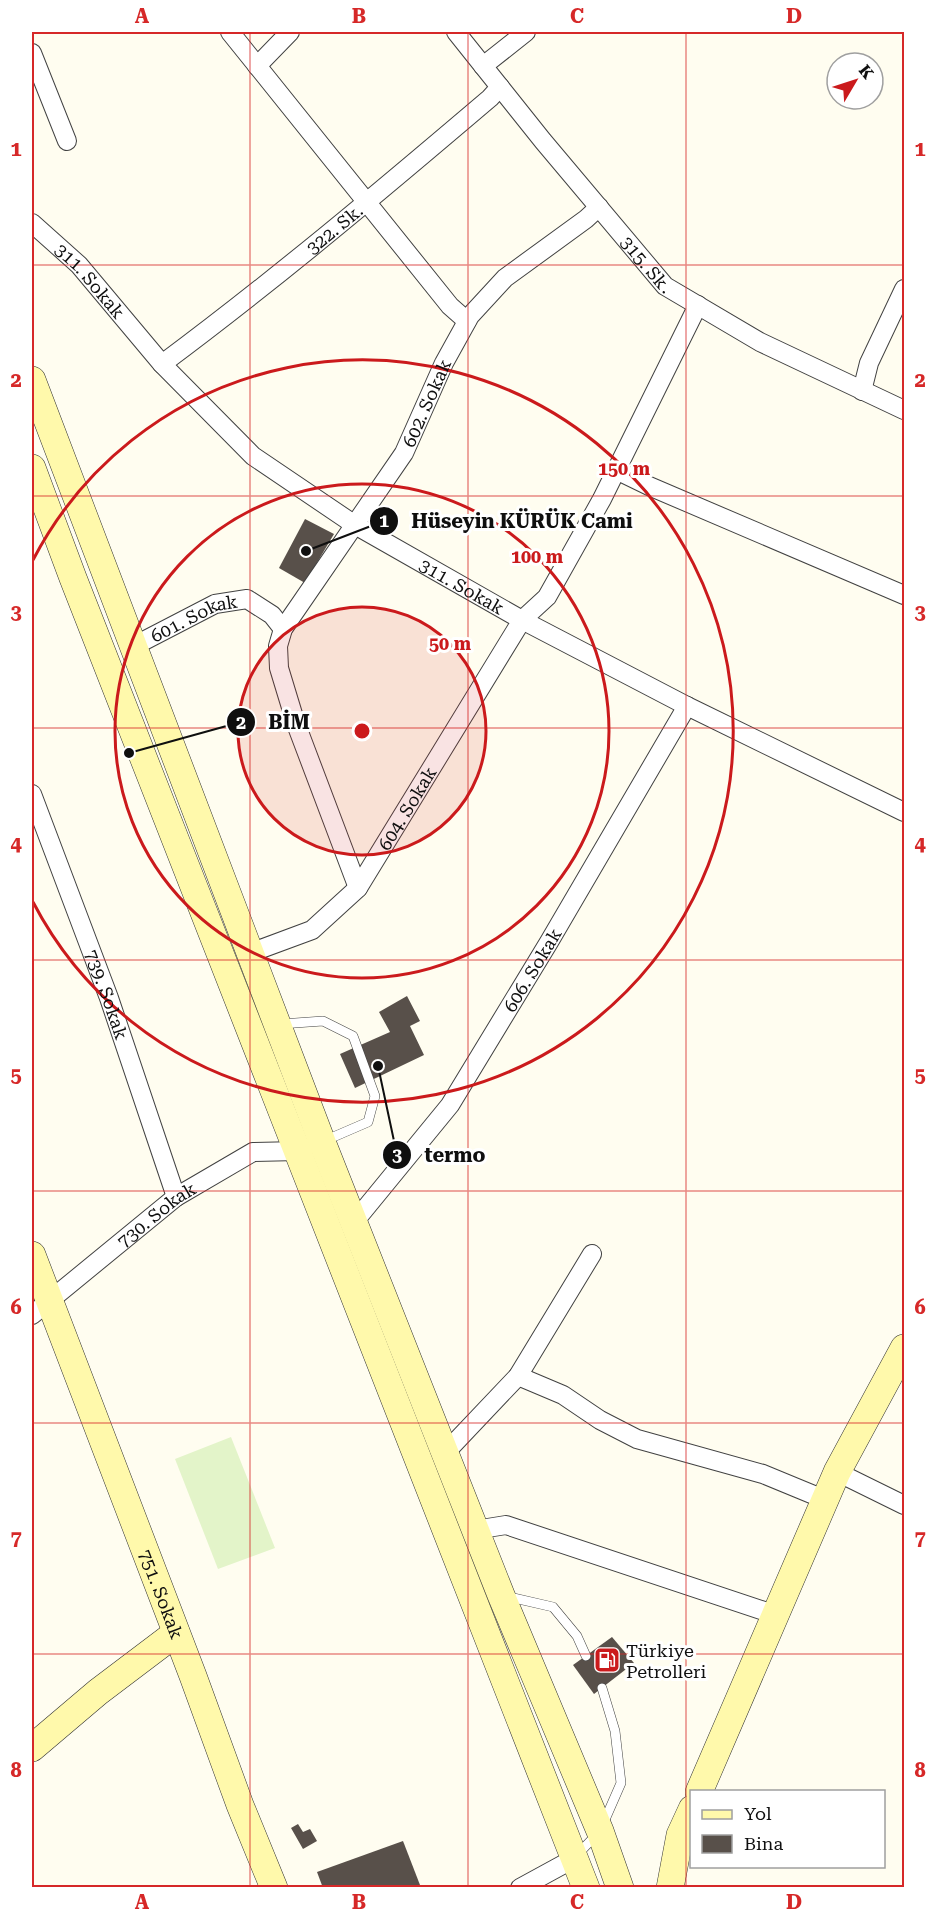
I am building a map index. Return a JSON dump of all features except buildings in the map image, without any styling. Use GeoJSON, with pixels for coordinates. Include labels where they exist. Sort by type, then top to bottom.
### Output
{"type":"FeatureCollection","features":[{"type":"Feature","properties":{"kind":"main road"},"geometry":{"type":"LineString","coordinates":[[32,380],[132,647],[278,1024],[310,1147],[487,1597],[586,1887]]}},
{"type":"Feature","properties":{"kind":"main road"},"geometry":{"type":"LineString","coordinates":[[32,468],[248,1024],[310,1147],[355,1221],[475,1530],[487,1597],[600,1830],[620,1887]]}},
{"type":"Feature","properties":{"kind":"main road","name":"751. Sokak"},"geometry":{"type":"LineString","coordinates":[[32,1255],[40,1308],[176,1634],[240,1805],[274,1887]]}},
{"type":"Feature","properties":{"kind":"main road"},"geometry":{"type":"LineString","coordinates":[[699,1790],[837,1472],[904,1348]]}},
{"type":"Feature","properties":{"kind":"main road"},"geometry":{"type":"LineString","coordinates":[[32,1748],[98,1692],[176,1634]]}},
{"type":"Feature","properties":{"kind":"main road"},"geometry":{"type":"LineString","coordinates":[[670,1887],[680,1835],[690,1813]]}},
{"type":"Feature","properties":{"kind":"street"},"geometry":{"type":"LineString","coordinates":[[230,32],[450,306],[467,321]]}},
{"type":"Feature","properties":{"kind":"street"},"geometry":{"type":"LineString","coordinates":[[257,66],[290,32]]}},
{"type":"Feature","properties":{"kind":"street","name":"315. Sk."},"geometry":{"type":"LineString","coordinates":[[456,32],[665,286],[760,342],[904,410]]}},
{"type":"Feature","properties":{"kind":"street"},"geometry":{"type":"LineString","coordinates":[[483,66],[526,32]]}},
{"type":"Feature","properties":{"kind":"street"},"geometry":{"type":"LineString","coordinates":[[32,53],[47,96],[68,141]]}},
{"type":"Feature","properties":{"kind":"street","name":"322. Sk."},"geometry":{"type":"LineString","coordinates":[[162,364],[202,335],[366,203],[500,87]]}},
{"type":"Feature","properties":{"kind":"street","name":"602. Sokak"},"geometry":{"type":"LineString","coordinates":[[283,629],[404,453],[444,363],[467,321],[505,278],[599,207]]}},
{"type":"Feature","properties":{"kind":"street","name":"311. Sokak"},"geometry":{"type":"LineString","coordinates":[[32,223],[79,265],[162,364],[253,456],[355,525],[522,620],[687,706],[904,812]]}},
{"type":"Feature","properties":{"kind":"street"},"geometry":{"type":"LineString","coordinates":[[862,391],[869,363],[904,289]]}},
{"type":"Feature","properties":{"kind":"street","name":"604. Sokak"},"geometry":{"type":"LineString","coordinates":[[250,953],[312,930],[358,888],[522,620],[547,597],[602,499],[698,306]]}},
{"type":"Feature","properties":{"kind":"street"},"geometry":{"type":"LineString","coordinates":[[616,470],[904,596]]}},
{"type":"Feature","properties":{"kind":"street","name":"601. Sokak"},"geometry":{"type":"LineString","coordinates":[[132,647],[215,604],[247,599],[272,615],[283,629]]}},
{"type":"Feature","properties":{"kind":"street"},"geometry":{"type":"LineString","coordinates":[[283,629],[278,646],[279,668],[296,724],[358,888]]}},
{"type":"Feature","properties":{"kind":"street","name":"606. Sokak"},"geometry":{"type":"LineString","coordinates":[[355,1221],[450,1105],[549,942],[687,706]]}},
{"type":"Feature","properties":{"kind":"street","name":"739. Sokak"},"geometry":{"type":"LineString","coordinates":[[32,798],[109,998],[176,1197]]}},
{"type":"Feature","properties":{"kind":"street"},"geometry":{"type":"LineString","coordinates":[[248,1024],[278,1024]]}},
{"type":"Feature","properties":{"kind":"street","name":"730. Sokak"},"geometry":{"type":"LineString","coordinates":[[40,1308],[176,1197],[252,1152],[310,1147]]}},
{"type":"Feature","properties":{"kind":"street"},"geometry":{"type":"LineString","coordinates":[[445,1453],[518,1376],[592,1254]]}},
{"type":"Feature","properties":{"kind":"street"},"geometry":{"type":"LineString","coordinates":[[518,1376],[563,1395],[600,1420],[637,1439],[763,1474],[826,1500]]}},
{"type":"Feature","properties":{"kind":"street"},"geometry":{"type":"LineString","coordinates":[[837,1472],[904,1505]]}},
{"type":"Feature","properties":{"kind":"street"},"geometry":{"type":"LineString","coordinates":[[475,1530],[506,1524],[776,1615]]}},
{"type":"Feature","properties":{"kind":"street"},"geometry":{"type":"LineString","coordinates":[[520,1887],[575,1858]]}},
{"type":"Feature","properties":{"kind":"lane"},"geometry":{"type":"LineString","coordinates":[[278,1024],[323,1021],[353,1036],[375,1096],[368,1122],[310,1147]]}},
{"type":"Feature","properties":{"kind":"lane"},"geometry":{"type":"LineString","coordinates":[[487,1597],[553,1607],[577,1636],[586,1656]]}},
{"type":"Feature","properties":{"kind":"lane"},"geometry":{"type":"LineString","coordinates":[[575,1858],[600,1830],[621,1784],[615,1731],[602,1688]]}},
{"type":"Feature","properties":{"kind":"green space"},"geometry":{"type":"Polygon","coordinates":[[[231,1437],[275,1548],[218,1569],[175,1459],[231,1437]]]}},
{"type":"Feature","properties":{"kind":"place","name":"Hüseyin KÜRÜK Cami"},"geometry":{"type":"Point","coordinates":[306,551]}},
{"type":"Feature","properties":{"kind":"place","name":"BİM"},"geometry":{"type":"Point","coordinates":[129,753]}},
{"type":"Feature","properties":{"kind":"place","name":"termo"},"geometry":{"type":"Point","coordinates":[378,1066]}},
{"type":"Feature","properties":{"kind":"place","name":"Türkiye Petrolleri"},"geometry":{"type":"Point","coordinates":[607,1660]}}]}
